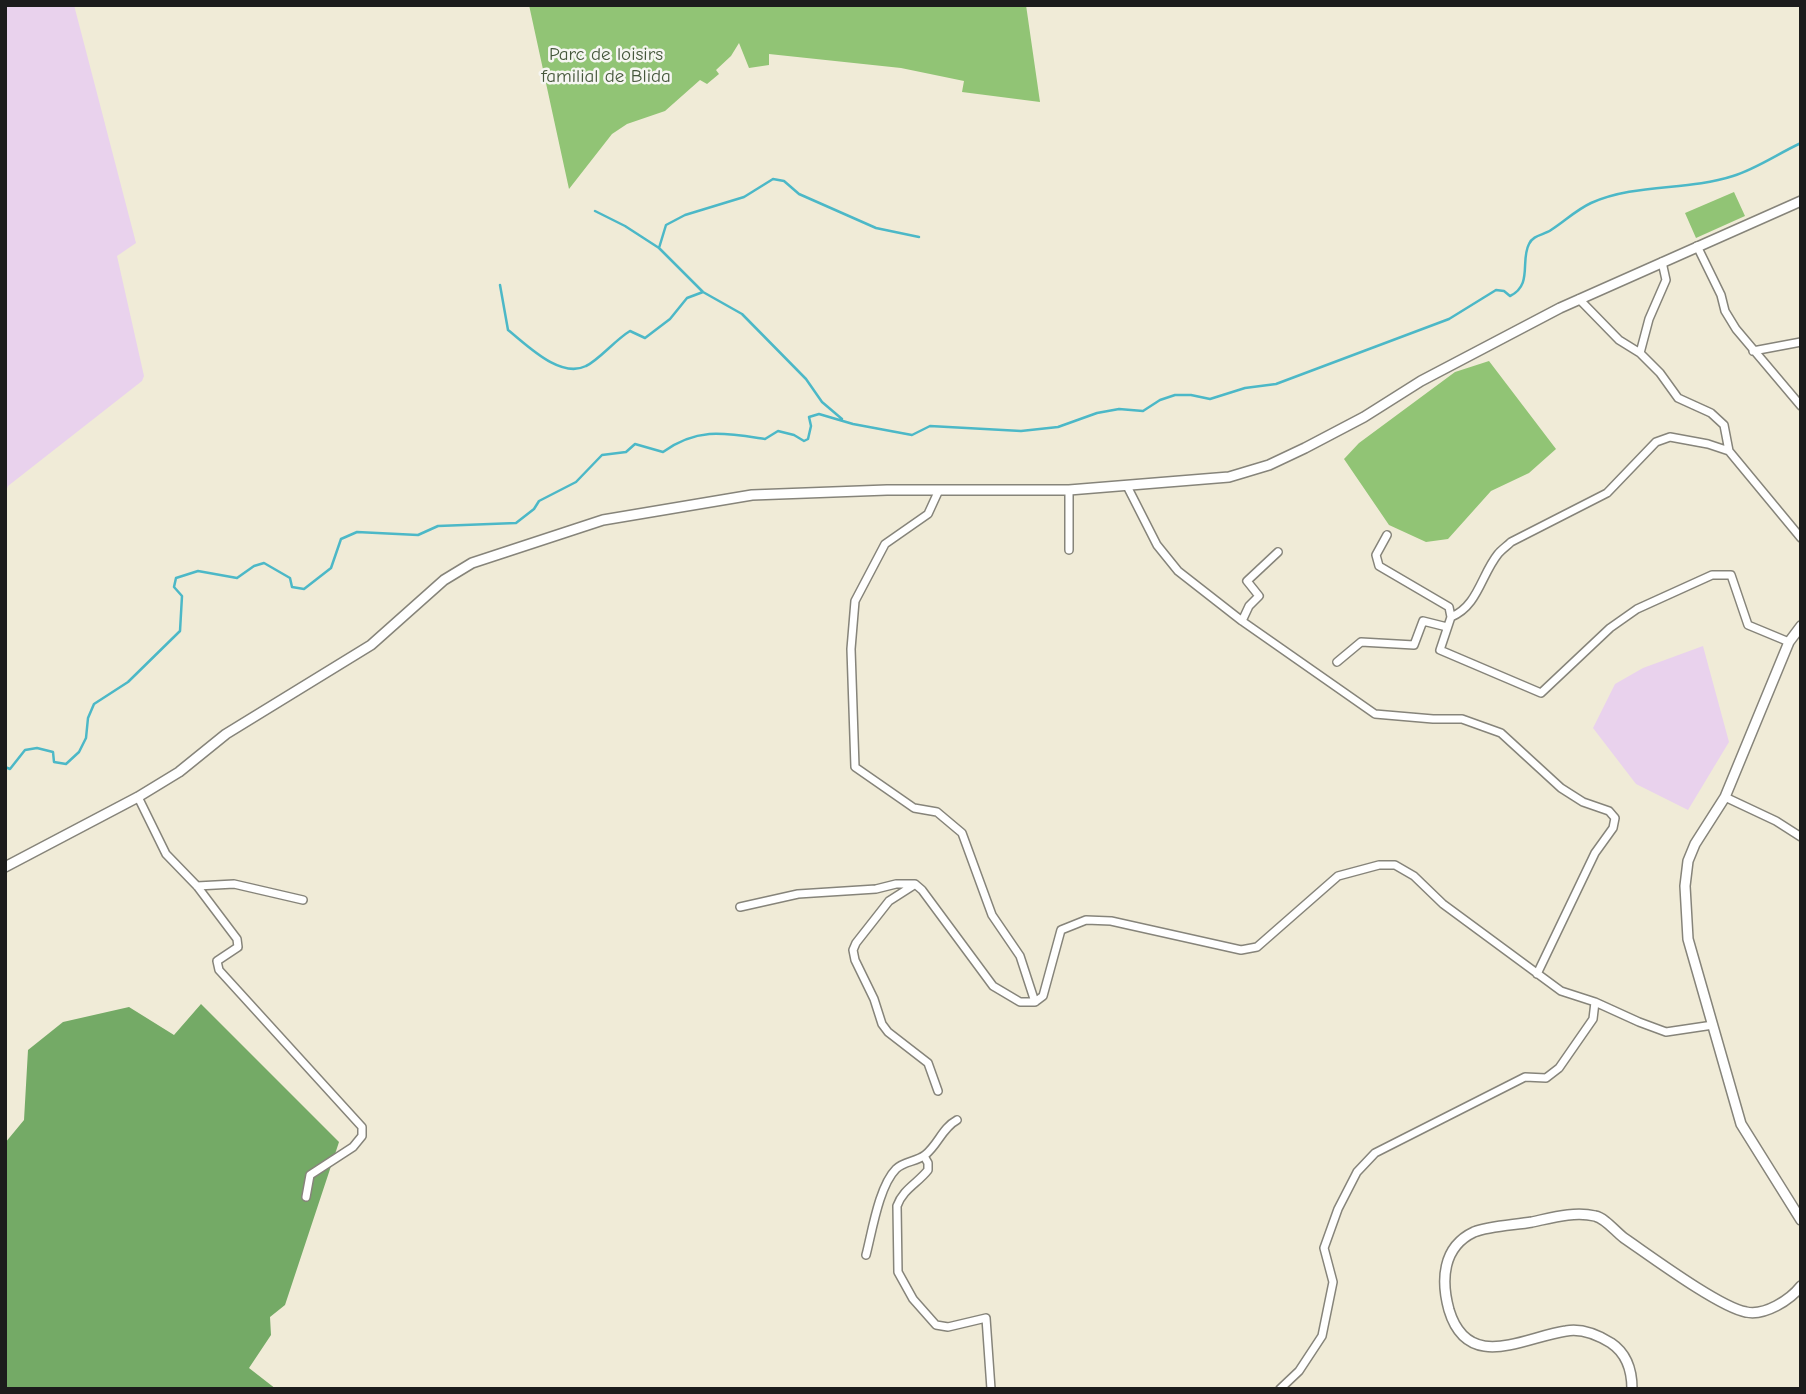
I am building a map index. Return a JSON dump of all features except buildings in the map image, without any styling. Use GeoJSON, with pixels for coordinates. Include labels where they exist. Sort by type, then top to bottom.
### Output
{"type":"FeatureCollection","features":[{"type":"Feature","properties":{"kind":"street"},"geometry":{"type":"LineString","coordinates":[[5,867],[138,797],[179,772],[226,734],[371,645],[444,580],[472,563],[603,520],[751,495],[1069,490],[1229,477],[1269,465],[1364,417],[1421,381],[1579,299],[1801,201]]}},
{"type":"Feature","properties":{"kind":"street"},"geometry":{"type":"LineString","coordinates":[[1697,246],[1721,295],[1725,311],[1753,351],[1801,406]]}},
{"type":"Feature","properties":{"kind":"street"},"geometry":{"type":"LineString","coordinates":[[1640,353],[1649,319],[1666,280],[1661,262]]}},
{"type":"Feature","properties":{"kind":"street"},"geometry":{"type":"LineString","coordinates":[[1579,299],[1619,340],[1640,353],[1660,373],[1678,398],[1711,413],[1724,425],[1729,451],[1801,538]]}},
{"type":"Feature","properties":{"kind":"street"},"geometry":{"type":"LineString","coordinates":[[1753,351],[1801,342]]}},
{"type":"Feature","properties":{"kind":"street"},"geometry":{"type":"LineString","coordinates":[[1451,617],[1463,612],[1484,582],[1497,554],[1511,542],[1607,494],[1656,442],[1670,437],[1729,451]]}},
{"type":"Feature","properties":{"kind":"street"},"geometry":{"type":"LineString","coordinates":[[1127,486],[1157,545],[1178,571],[1242,621],[1375,714],[1462,719],[1501,733],[1561,788],[1583,802],[1609,811],[1615,818],[1613,828],[1595,853],[1537,974]]}},
{"type":"Feature","properties":{"kind":"street"},"geometry":{"type":"LineString","coordinates":[[939,490],[928,514],[885,544],[855,601],[851,649],[855,766],[914,808],[937,812],[961,833],[992,915],[1020,956],[1035,1002]]}},
{"type":"Feature","properties":{"kind":"street"},"geometry":{"type":"LineString","coordinates":[[1069,490],[1069,550]]}},
{"type":"Feature","properties":{"kind":"street"},"geometry":{"type":"LineString","coordinates":[[1387,536],[1376,555],[1379,566],[1450,607],[1451,617],[1440,650],[1541,693],[1611,628],[1637,609],[1712,575],[1731,575],[1748,625],[1789,642]]}},
{"type":"Feature","properties":{"kind":"street"},"geometry":{"type":"LineString","coordinates":[[1242,621],[1249,606],[1259,596],[1247,581],[1278,552]]}},
{"type":"Feature","properties":{"kind":"street"},"geometry":{"type":"LineString","coordinates":[[1337,662],[1361,642],[1414,645],[1423,621],[1447,627]]}},
{"type":"Feature","properties":{"kind":"street"},"geometry":{"type":"LineString","coordinates":[[1801,626],[1789,642],[1725,797],[1695,844],[1688,861],[1685,886],[1688,939],[1741,1124],[1801,1220]]}},
{"type":"Feature","properties":{"kind":"street"},"geometry":{"type":"LineString","coordinates":[[138,797],[166,854],[197,886],[237,939],[238,947],[217,961],[219,970],[362,1127],[362,1136],[353,1147],[310,1175],[306,1197]]}},
{"type":"Feature","properties":{"kind":"street"},"geometry":{"type":"LineString","coordinates":[[1725,797],[1776,821],[1801,837]]}},
{"type":"Feature","properties":{"kind":"street"},"geometry":{"type":"LineString","coordinates":[[740,907],[819,891],[876,889],[896,884],[915,884],[993,986],[1020,1002],[1035,1002],[1043,996],[1061,930],[1086,920],[1111,921],[1241,950],[1257,947],[1338,876],[1379,865],[1395,865],[1414,876],[1443,904],[1561,990],[1666,1032],[1713,1025]]}},
{"type":"Feature","properties":{"kind":"street"},"geometry":{"type":"LineString","coordinates":[[197,886],[234,884],[303,900]]}},
{"type":"Feature","properties":{"kind":"street"},"geometry":{"type":"LineString","coordinates":[[915,884],[889,901],[853,950],[882,1024],[888,1032],[928,1063],[937,1091]]}},
{"type":"Feature","properties":{"kind":"street"},"geometry":{"type":"LineString","coordinates":[[1280,1389],[1299,1371],[1322,1336],[1334,1282],[1324,1248],[1338,1209],[1357,1172],[1375,1153],[1462,1108],[1525,1077],[1546,1078],[1559,1068],[1593,1018],[1595,1002]]}},
{"type":"Feature","properties":{"kind":"street"},"geometry":{"type":"LineString","coordinates":[[866,1255],[883,1191],[890,1177],[907,1161],[924,1156],[947,1125],[957,1120]]}},
{"type":"Feature","properties":{"kind":"street"},"geometry":{"type":"LineString","coordinates":[[924,1156],[928,1170],[909,1186],[897,1206],[898,1272],[913,1299],[936,1325],[948,1327],[986,1318],[991,1389]]}},
{"type":"Feature","properties":{"kind":"street"},"geometry":{"type":"LineString","coordinates":[[1632,1389],[1632,1376],[1622,1350],[1597,1334],[1569,1330],[1501,1348],[1479,1345],[1461,1333],[1452,1320],[1443,1290],[1444,1272],[1450,1256],[1460,1242],[1475,1232],[1569,1214],[1597,1216],[1622,1236],[1717,1299],[1747,1313],[1774,1308],[1801,1286]]}},
{"type":"Feature","properties":{"kind":"shaded area"},"geometry":{"type":"Polygon","coordinates":[[[5,5],[74,5],[136,243],[117,256],[144,376],[142,381],[8,486],[5,494],[5,5]]]}},
{"type":"Feature","properties":{"kind":"shaded area"},"geometry":{"type":"Polygon","coordinates":[[[1703,646],[1729,742],[1688,810],[1636,784],[1593,728],[1615,684],[1643,668],[1703,646]]]}},
{"type":"Feature","properties":{"kind":"green space","name":"Parc de loisirs familial de Blida"},"geometry":{"type":"Polygon","coordinates":[[[529,5],[1026,5],[1040,102],[962,92],[964,81],[901,68],[769,54],[769,65],[749,68],[739,43],[731,56],[716,70],[719,74],[707,84],[700,80],[665,111],[627,124],[612,134],[569,189],[529,5]]]}},
{"type":"Feature","properties":{"kind":"green space"},"geometry":{"type":"Polygon","coordinates":[[[1734,192],[1745,216],[1696,238],[1685,213],[1734,192]]]}},
{"type":"Feature","properties":{"kind":"green space"},"geometry":{"type":"Polygon","coordinates":[[[1489,361],[1556,449],[1529,473],[1491,491],[1448,539],[1426,542],[1389,525],[1344,459],[1359,443],[1455,372],[1489,361]]]}},
{"type":"Feature","properties":{"kind":"green space"},"geometry":{"type":"Polygon","coordinates":[[[201,1004],[339,1142],[285,1305],[270,1317],[271,1335],[249,1368],[276,1389],[5,1389],[5,1143],[24,1120],[28,1050],[63,1022],[129,1007],[174,1035],[201,1004]]]}},
{"type":"Feature","properties":{"kind":"waterway"},"geometry":{"type":"LineString","coordinates":[[5,767],[10,769],[25,750],[37,748],[53,752],[54,762],[66,764],[79,752],[86,738],[88,718],[94,704],[128,682],[180,631],[182,596],[174,587],[176,578],[198,571],[237,578],[254,566],[264,563],[290,578],[292,587],[304,589],[331,568],[341,539],[357,532],[418,535],[438,526],[516,523],[534,509],[539,501],[576,482],[602,455],[626,452],[635,444],[663,452],[700,435],[724,434],[765,439],[778,431],[804,441],[808,439],[811,426],[809,417],[819,414],[853,424],[912,435],[930,426],[1021,431],[1058,427],[1097,413],[1119,409],[1143,411],[1160,400],[1175,395],[1210,399],[1245,388],[1276,384],[1449,319],[1496,290],[1504,291],[1510,296],[1517,291],[1524,279],[1527,251],[1531,241],[1591,203],[1626,192],[1716,181],[1750,169],[1801,143]]}},
{"type":"Feature","properties":{"kind":"waterway"},"geometry":{"type":"LineString","coordinates":[[659,248],[666,225],[685,215],[744,197],[773,179],[784,181],[799,194],[876,228],[919,237]]}},
{"type":"Feature","properties":{"kind":"waterway"},"geometry":{"type":"LineString","coordinates":[[595,211],[659,248],[703,292],[742,314],[806,379],[822,402],[842,419]]}},
{"type":"Feature","properties":{"kind":"waterway"},"geometry":{"type":"LineString","coordinates":[[500,285],[508,330],[544,358],[566,368],[576,369],[591,363],[630,331],[645,338],[670,319],[687,298],[703,292]]}}]}
